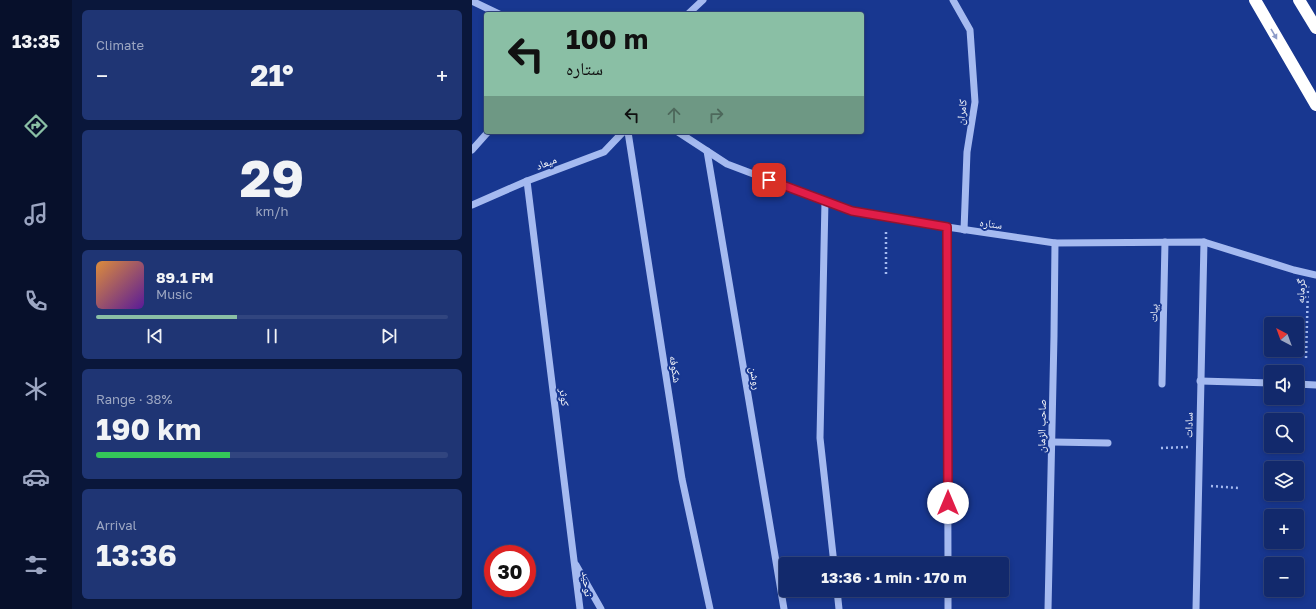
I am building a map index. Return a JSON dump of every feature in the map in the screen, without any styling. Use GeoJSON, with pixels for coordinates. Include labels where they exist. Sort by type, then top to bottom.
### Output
{"type":"FeatureCollection","features":[{"type":"Feature","properties":{"kind":"highway"},"geometry":{"type":"LineString","coordinates":[[1255,0],[1316,105]]}},
{"type":"Feature","properties":{"kind":"highway"},"geometry":{"type":"LineString","coordinates":[[1299,0],[1316,28]]}},
{"type":"Feature","properties":{"kind":"street"},"geometry":{"type":"LineString","coordinates":[[690,12],[703,0]]}},
{"type":"Feature","properties":{"kind":"street","name":"کامران"},"geometry":{"type":"LineString","coordinates":[[953,0],[970,30],[975,102],[967,152],[964,230]]}},
{"type":"Feature","properties":{"kind":"street"},"geometry":{"type":"LineString","coordinates":[[472,1],[495,12]]}},
{"type":"Feature","properties":{"kind":"street"},"geometry":{"type":"LineString","coordinates":[[472,150],[486,134]]}},
{"type":"Feature","properties":{"kind":"street","name":"میعاد"},"geometry":{"type":"LineString","coordinates":[[472,205],[527,181],[604,152],[621,134]]}},
{"type":"Feature","properties":{"kind":"street","name":"شکوفه"},"geometry":{"type":"LineString","coordinates":[[628,134],[682,479],[710,609]]}},
{"type":"Feature","properties":{"kind":"street","name":"ستاره"},"geometry":{"type":"LineString","coordinates":[[681,134],[727,164],[852,211],[964,230],[1055,242],[1204,242],[1294,270],[1316,275]]}},
{"type":"Feature","properties":{"kind":"street","name":"روشن"},"geometry":{"type":"LineString","coordinates":[[707,151],[784,609]]}},
{"type":"Feature","properties":{"kind":"street","name":"کوثر"},"geometry":{"type":"LineString","coordinates":[[527,181],[574,561],[601,609]]}},
{"type":"Feature","properties":{"kind":"street"},"geometry":{"type":"LineString","coordinates":[[826,201],[820,438],[833,557]]}},
{"type":"Feature","properties":{"kind":"street"},"geometry":{"type":"LineString","coordinates":[[947,227],[948,557]]}},
{"type":"Feature","properties":{"kind":"street","name":"صاحب الزمان"},"geometry":{"type":"LineString","coordinates":[[1048,609],[1055,242]]}},
{"type":"Feature","properties":{"kind":"street","name":"بیات"},"geometry":{"type":"LineString","coordinates":[[1162,384],[1165,242]]}},
{"type":"Feature","properties":{"kind":"street","name":"سادات"},"geometry":{"type":"LineString","coordinates":[[1196,609],[1204,242]]}},
{"type":"Feature","properties":{"kind":"street"},"geometry":{"type":"LineString","coordinates":[[1200,381],[1264,383]]}},
{"type":"Feature","properties":{"kind":"street"},"geometry":{"type":"LineString","coordinates":[[1304,384],[1316,385]]}},
{"type":"Feature","properties":{"kind":"street"},"geometry":{"type":"LineString","coordinates":[[1052,442],[1108,443]]}},
{"type":"Feature","properties":{"kind":"street","name":"توحید"},"geometry":{"type":"LineString","coordinates":[[574,561],[580,609]]}},
{"type":"Feature","properties":{"kind":"street"},"geometry":{"type":"LineString","coordinates":[[838,597],[839,609]]}},
{"type":"Feature","properties":{"kind":"street"},"geometry":{"type":"LineString","coordinates":[[948,597],[948,609]]}},
{"type":"Feature","properties":{"kind":"path"},"geometry":{"type":"LineString","coordinates":[[886,217],[886,274]]}},
{"type":"Feature","properties":{"kind":"path","name":"گرمابه"},"geometry":{"type":"LineString","coordinates":[[1306,358],[1308,273]]}},
{"type":"Feature","properties":{"kind":"path"},"geometry":{"type":"LineString","coordinates":[[1161,448],[1199,447]]}},
{"type":"Feature","properties":{"kind":"path"},"geometry":{"type":"LineString","coordinates":[[1198,485],[1238,488]]}},
{"type":"Feature","properties":{"kind":"route"},"geometry":{"type":"LineString","coordinates":[[769,180],[852,211],[947,227],[948,503]]}}]}
